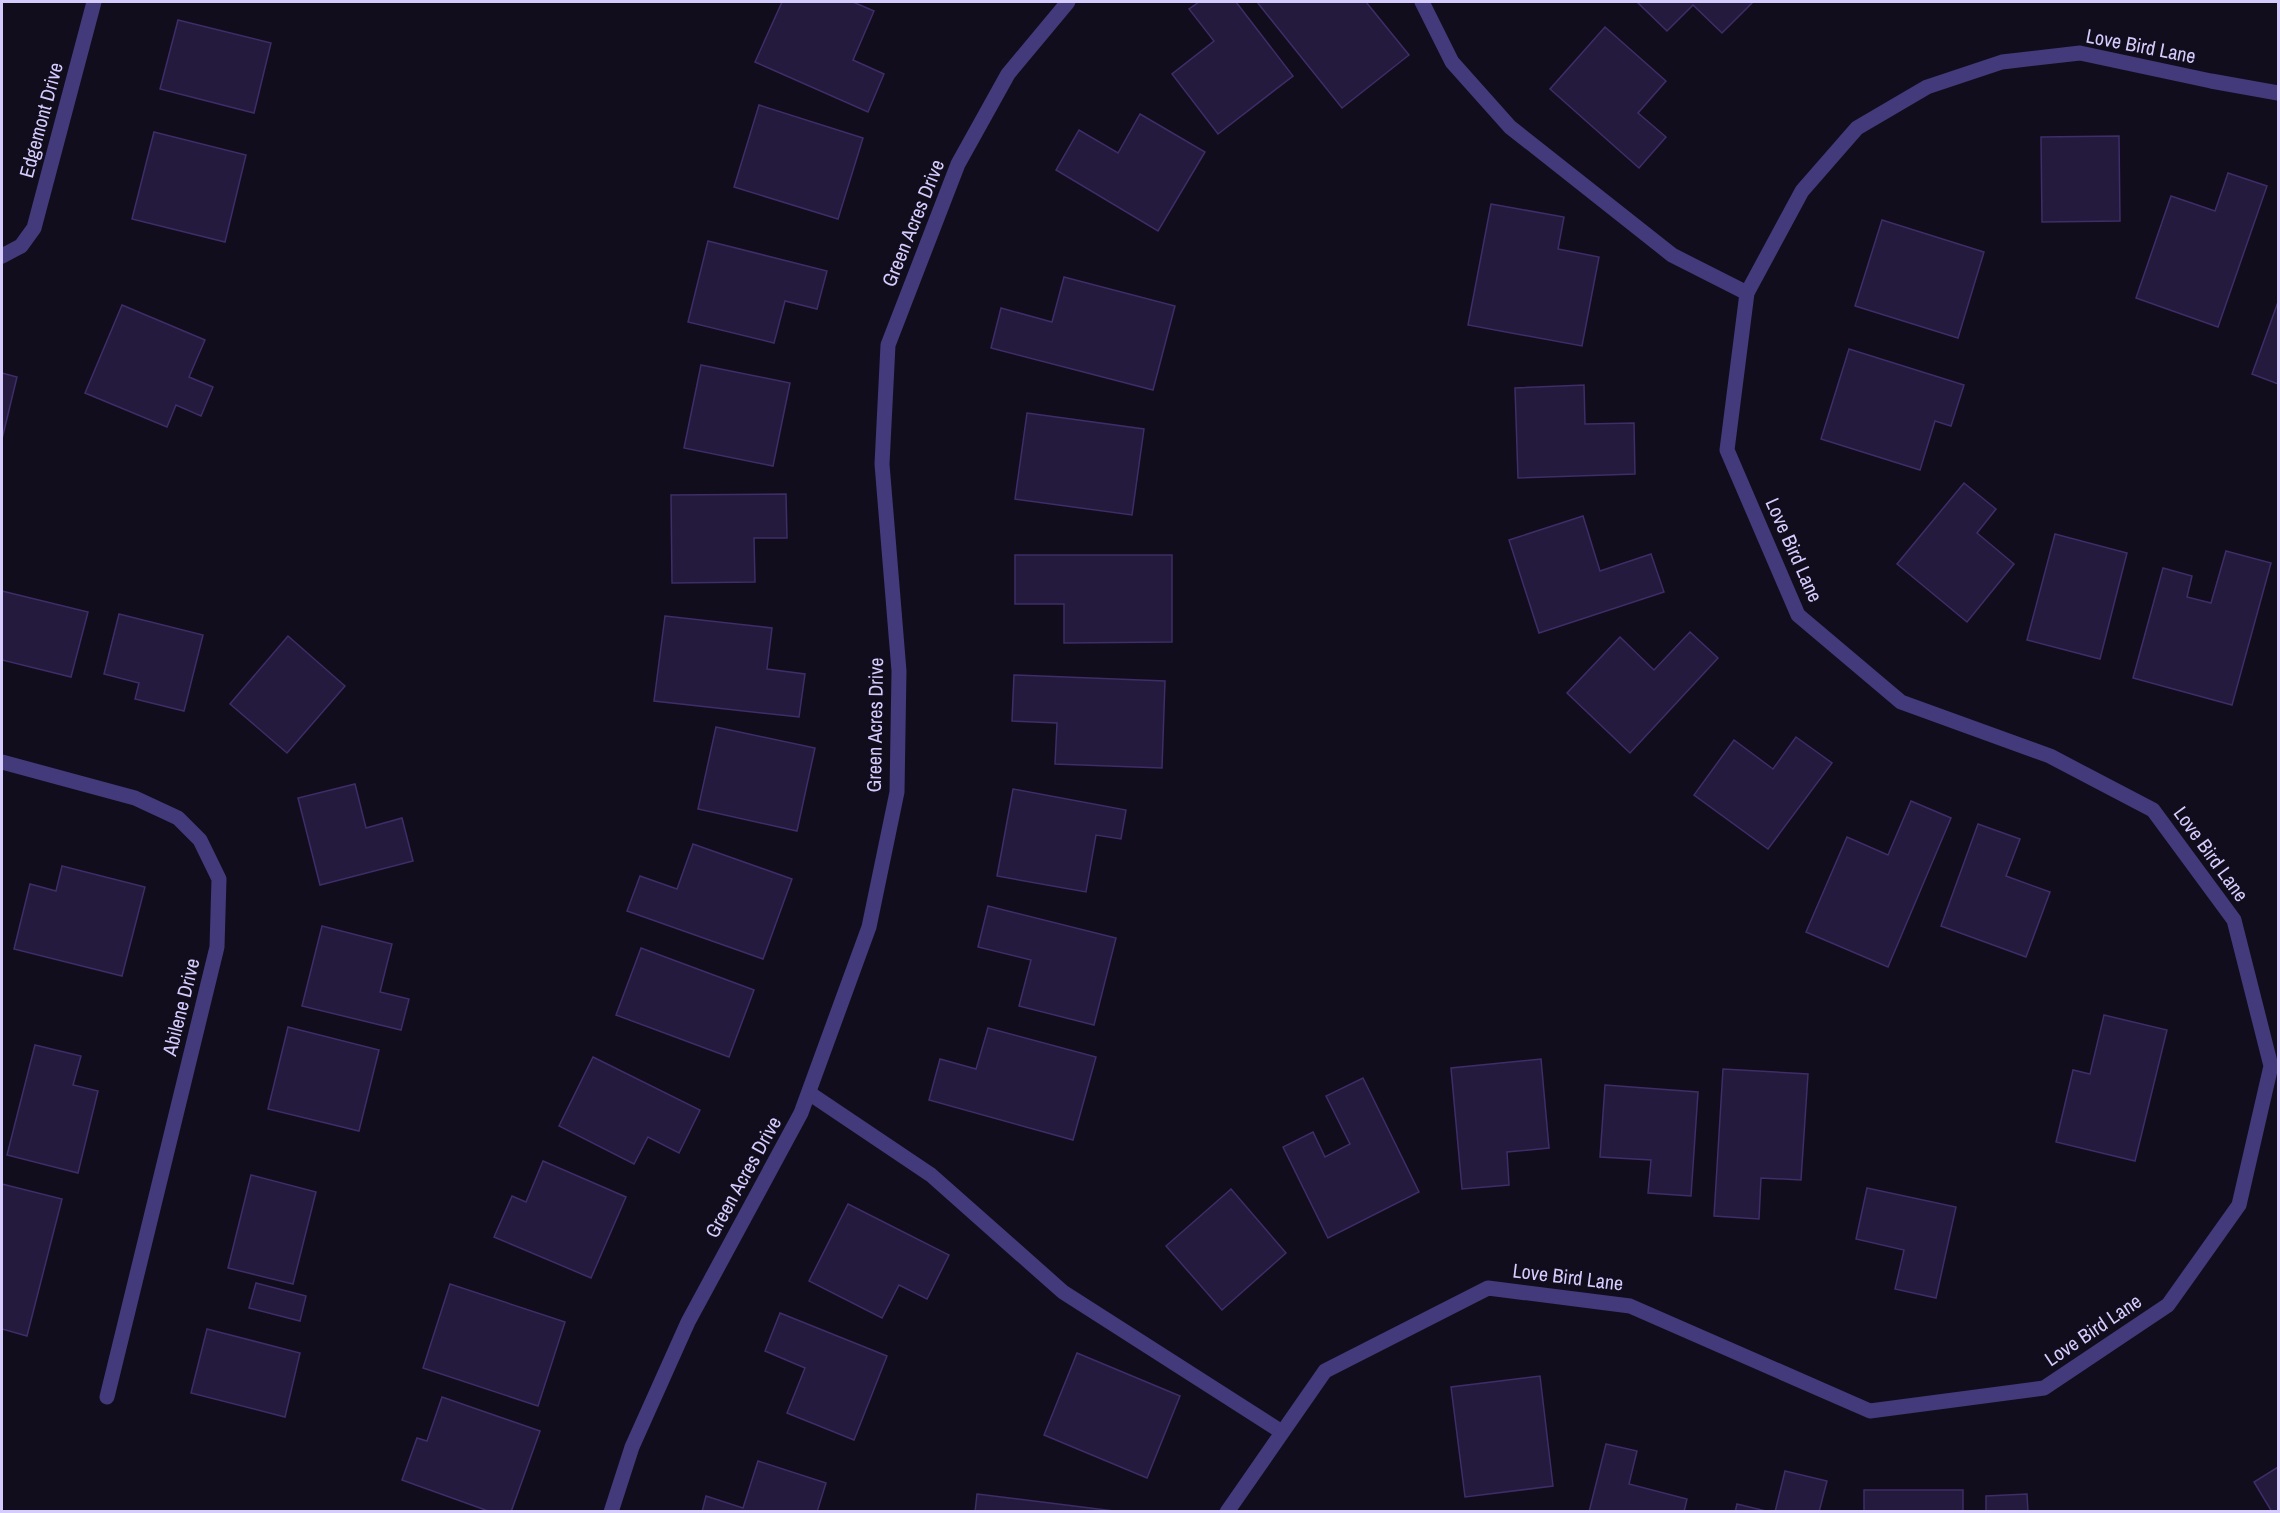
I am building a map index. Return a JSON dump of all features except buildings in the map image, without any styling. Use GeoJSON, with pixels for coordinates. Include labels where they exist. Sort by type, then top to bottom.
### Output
{"type":"FeatureCollection","features":[{"type":"Feature","properties":{"kind":"street","name":"Edgemont Drive"},"geometry":{"type":"LineString","coordinates":[[2,256],[21,246],[34,228],[94,2]]}},
{"type":"Feature","properties":{"kind":"street","name":"Green Acres Drive"},"geometry":{"type":"LineString","coordinates":[[611,1512],[632,1447],[688,1322],[796,1123],[869,927],[897,792],[899,671],[882,464],[888,345],[958,164],[1008,74],[1068,2]]}},
{"type":"Feature","properties":{"kind":"street"},"geometry":{"type":"LineString","coordinates":[[1422,2],[1452,62],[1510,127],[1672,255],[1747,293]]}},
{"type":"Feature","properties":{"kind":"street","name":"Love Bird Lane"},"geometry":{"type":"LineString","coordinates":[[1227,1512],[1325,1371],[1488,1288],[1630,1305],[1870,1411],[2044,1388],[2168,1305],[2239,1205],[2271,1066],[2234,920],[2153,810],[2050,756],[1901,702],[1798,615],[1727,450],[1747,293],[1802,191],[1857,128],[1926,87],[2002,62],[2080,52],[2211,81],[2278,93]]}},
{"type":"Feature","properties":{"kind":"street","name":"Abilene Drive"},"geometry":{"type":"LineString","coordinates":[[2,762],[135,798],[178,818],[200,840],[219,879],[217,947],[107,1397]]}},
{"type":"Feature","properties":{"kind":"street"},"geometry":{"type":"LineString","coordinates":[[809,1093],[931,1175],[1064,1292],[1282,1432]]}}]}
